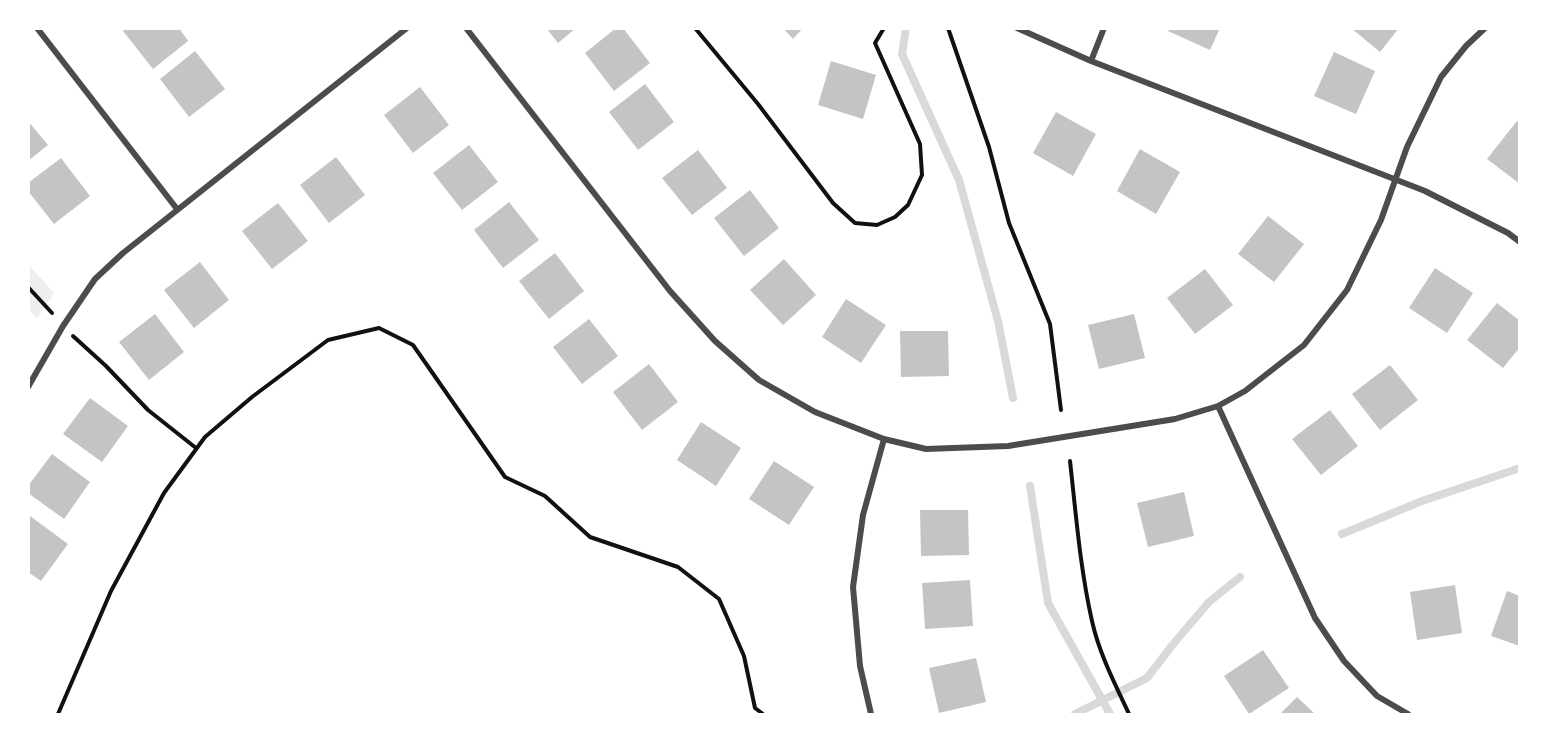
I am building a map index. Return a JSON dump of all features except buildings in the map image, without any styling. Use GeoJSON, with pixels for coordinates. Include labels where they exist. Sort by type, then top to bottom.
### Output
{"type":"FeatureCollection","features":[{"type":"Feature","properties":{"kind":"street"},"geometry":{"type":"LineString","coordinates":[[37,28],[177,208]]}},
{"type":"Feature","properties":{"kind":"street"},"geometry":{"type":"LineString","coordinates":[[28,387],[63,326],[95,279],[177,208],[407,28]]}},
{"type":"Feature","properties":{"kind":"street"},"geometry":{"type":"LineString","coordinates":[[466,28],[670,291],[715,341],[759,380],[815,412],[884,440],[926,449],[1008,446],[1175,419],[1218,406],[1245,391],[1304,345],[1347,291],[1381,220],[1407,147],[1441,77],[1466,46],[1485,28]]}},
{"type":"Feature","properties":{"kind":"street"},"geometry":{"type":"LineString","coordinates":[[1017,28],[1091,61],[1425,191],[1508,233],[1520,242]]}},
{"type":"Feature","properties":{"kind":"street"},"geometry":{"type":"LineString","coordinates":[[1091,61],[1104,28]]}},
{"type":"Feature","properties":{"kind":"street"},"geometry":{"type":"LineString","coordinates":[[1218,406],[1315,618],[1344,662],[1377,696],[1408,714]]}},
{"type":"Feature","properties":{"kind":"street"},"geometry":{"type":"LineString","coordinates":[[871,714],[860,666],[854,587],[863,515],[884,440]]}},
{"type":"Feature","properties":{"kind":"path"},"geometry":{"type":"LineString","coordinates":[[695,28],[758,104],[833,203],[855,223],[877,225],[894,217],[908,205],[922,175],[920,144],[875,43],[884,28]]}},
{"type":"Feature","properties":{"kind":"path"},"geometry":{"type":"LineString","coordinates":[[948,28],[989,147],[1008,223],[1050,324],[1061,410]]}},
{"type":"Feature","properties":{"kind":"path"},"geometry":{"type":"LineString","coordinates":[[28,287],[63,326],[148,410],[196,448]]}},
{"type":"Feature","properties":{"kind":"path"},"geometry":{"type":"LineString","coordinates":[[58,714],[111,591],[164,493],[205,437],[252,397],[328,340],[379,328],[413,345],[505,477],[545,496],[590,537],[678,567],[719,600],[744,656],[755,708],[763,714]]}},
{"type":"Feature","properties":{"kind":"path"},"geometry":{"type":"LineString","coordinates":[[1070,461],[1080,552],[1092,622],[1105,662],[1129,714]]}},
{"type":"Feature","properties":{"kind":"shaded area"},"geometry":{"type":"Polygon","coordinates":[[[28,264],[54,293],[37,319],[29,309],[28,264]]]}},
{"type":"Feature","properties":{"kind":"waterway"},"geometry":{"type":"LineString","coordinates":[[906,28],[902,54],[959,180],[998,321],[1013,398]]}},
{"type":"Feature","properties":{"kind":"waterway"},"geometry":{"type":"LineString","coordinates":[[1342,534],[1422,501],[1520,468]]}},
{"type":"Feature","properties":{"kind":"waterway"},"geometry":{"type":"LineString","coordinates":[[1030,486],[1048,603],[1110,714]]}},
{"type":"Feature","properties":{"kind":"waterway"},"geometry":{"type":"LineString","coordinates":[[1075,714],[1147,678],[1209,602],[1240,577]]}}]}
